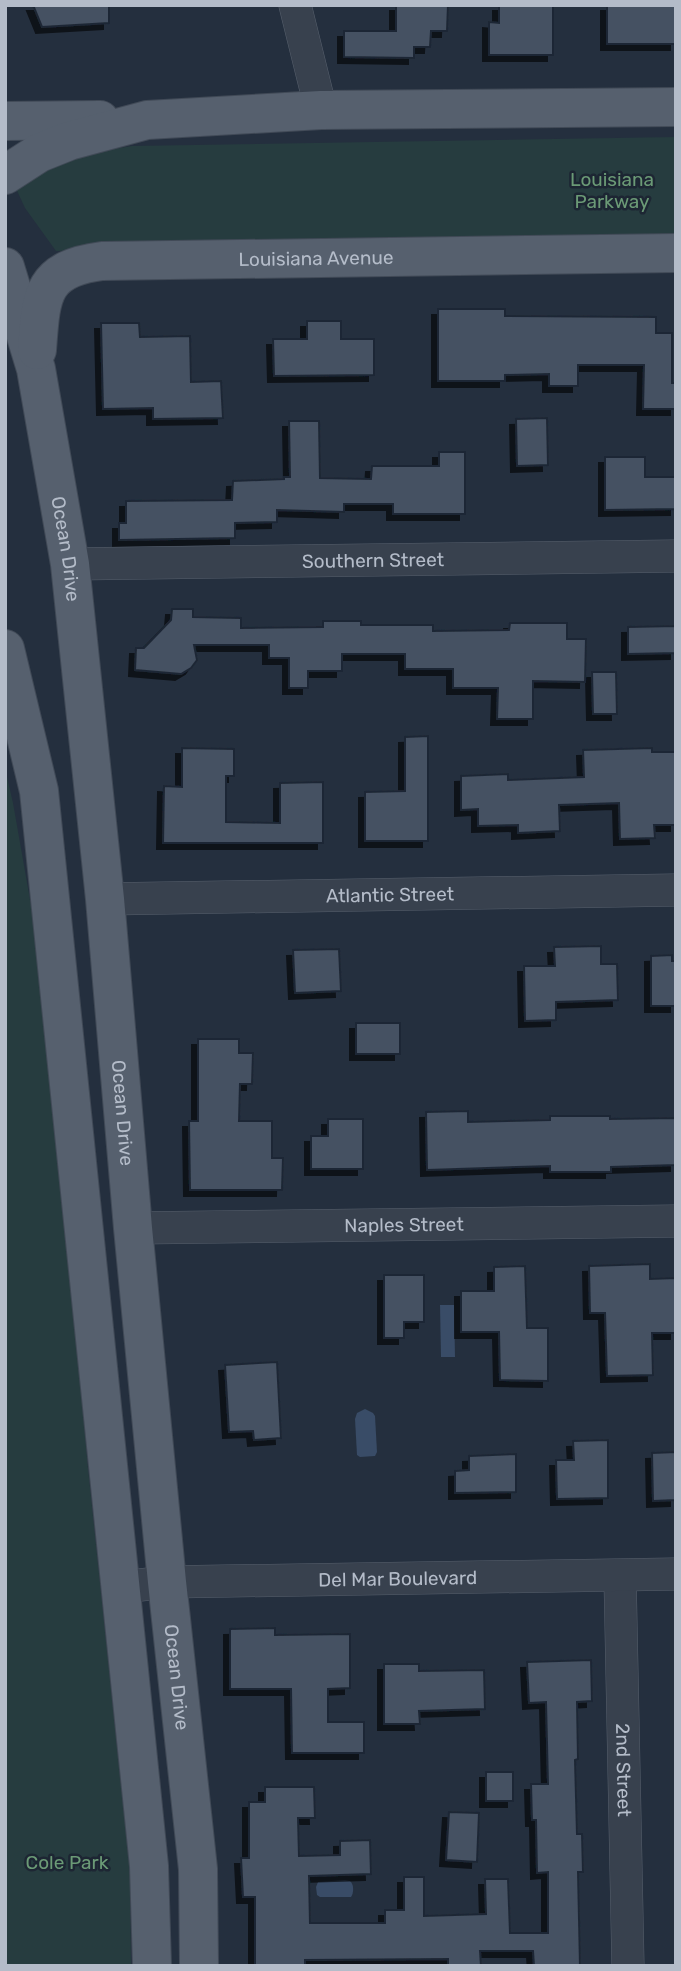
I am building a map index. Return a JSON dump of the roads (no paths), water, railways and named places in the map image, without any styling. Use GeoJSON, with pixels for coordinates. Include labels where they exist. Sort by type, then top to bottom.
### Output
{"type":"FeatureCollection","features":[{"type":"Feature","properties":{"kind":"main road"},"geometry":{"type":"LineString","coordinates":[[5,121],[148,120],[321,110],[676,107]]}},
{"type":"Feature","properties":{"kind":"main road"},"geometry":{"type":"LineString","coordinates":[[5,176],[39,153],[69,141],[148,120]]}},
{"type":"Feature","properties":{"kind":"main road","name":"Louisiana Avenue"},"geometry":{"type":"LineString","coordinates":[[36,369],[39,319],[50,283],[66,270],[89,263],[676,253]]}},
{"type":"Feature","properties":{"kind":"main road","name":"Ocean Drive"},"geometry":{"type":"LineString","coordinates":[[8,281],[36,369],[70,564],[105,899],[167,1582],[198,1869],[199,1966]]}},
{"type":"Feature","properties":{"kind":"main road"},"geometry":{"type":"LineString","coordinates":[[5,649],[39,791],[149,1866],[152,1966]]}},
{"type":"Feature","properties":{"kind":"main road"},"geometry":{"type":"LineString","coordinates":[[47,871],[73,885],[85,910],[113,993]]}},
{"type":"Feature","properties":{"kind":"street"},"geometry":{"type":"LineString","coordinates":[[295,5],[321,110]]}},
{"type":"Feature","properties":{"kind":"street","name":"Southern Street"},"geometry":{"type":"LineString","coordinates":[[70,564],[676,556]]}},
{"type":"Feature","properties":{"kind":"street","name":"Atlantic Street"},"geometry":{"type":"LineString","coordinates":[[105,899],[676,890]]}},
{"type":"Feature","properties":{"kind":"street","name":"Naples Street"},"geometry":{"type":"LineString","coordinates":[[133,1228],[676,1221]]}},
{"type":"Feature","properties":{"kind":"street","name":"Del Mar Boulevard"},"geometry":{"type":"LineString","coordinates":[[121,1587],[167,1582],[676,1574]]}},
{"type":"Feature","properties":{"kind":"street","name":"2nd Street"},"geometry":{"type":"LineString","coordinates":[[620,1576],[628,1966]]}},
{"type":"Feature","properties":{"kind":"water"},"geometry":{"type":"Polygon","coordinates":[[[440,1305],[454,1305],[455,1357],[441,1357],[440,1305]]]}},
{"type":"Feature","properties":{"kind":"water"},"geometry":{"type":"Polygon","coordinates":[[[365,1409],[375,1416],[377,1452],[375,1456],[360,1457],[357,1455],[355,1419],[357,1413],[365,1409]]]}},
{"type":"Feature","properties":{"kind":"water"},"geometry":{"type":"Polygon","coordinates":[[[345,1880],[352,1884],[351,1897],[317,1895],[318,1882],[345,1880]]]}},
{"type":"Feature","properties":{"kind":"park label","name":"Louisiana Parkway"},"geometry":{"type":"Point","coordinates":[612,190]}},
{"type":"Feature","properties":{"kind":"park label","name":"Cole Park"},"geometry":{"type":"Point","coordinates":[67,1862]}}]}
